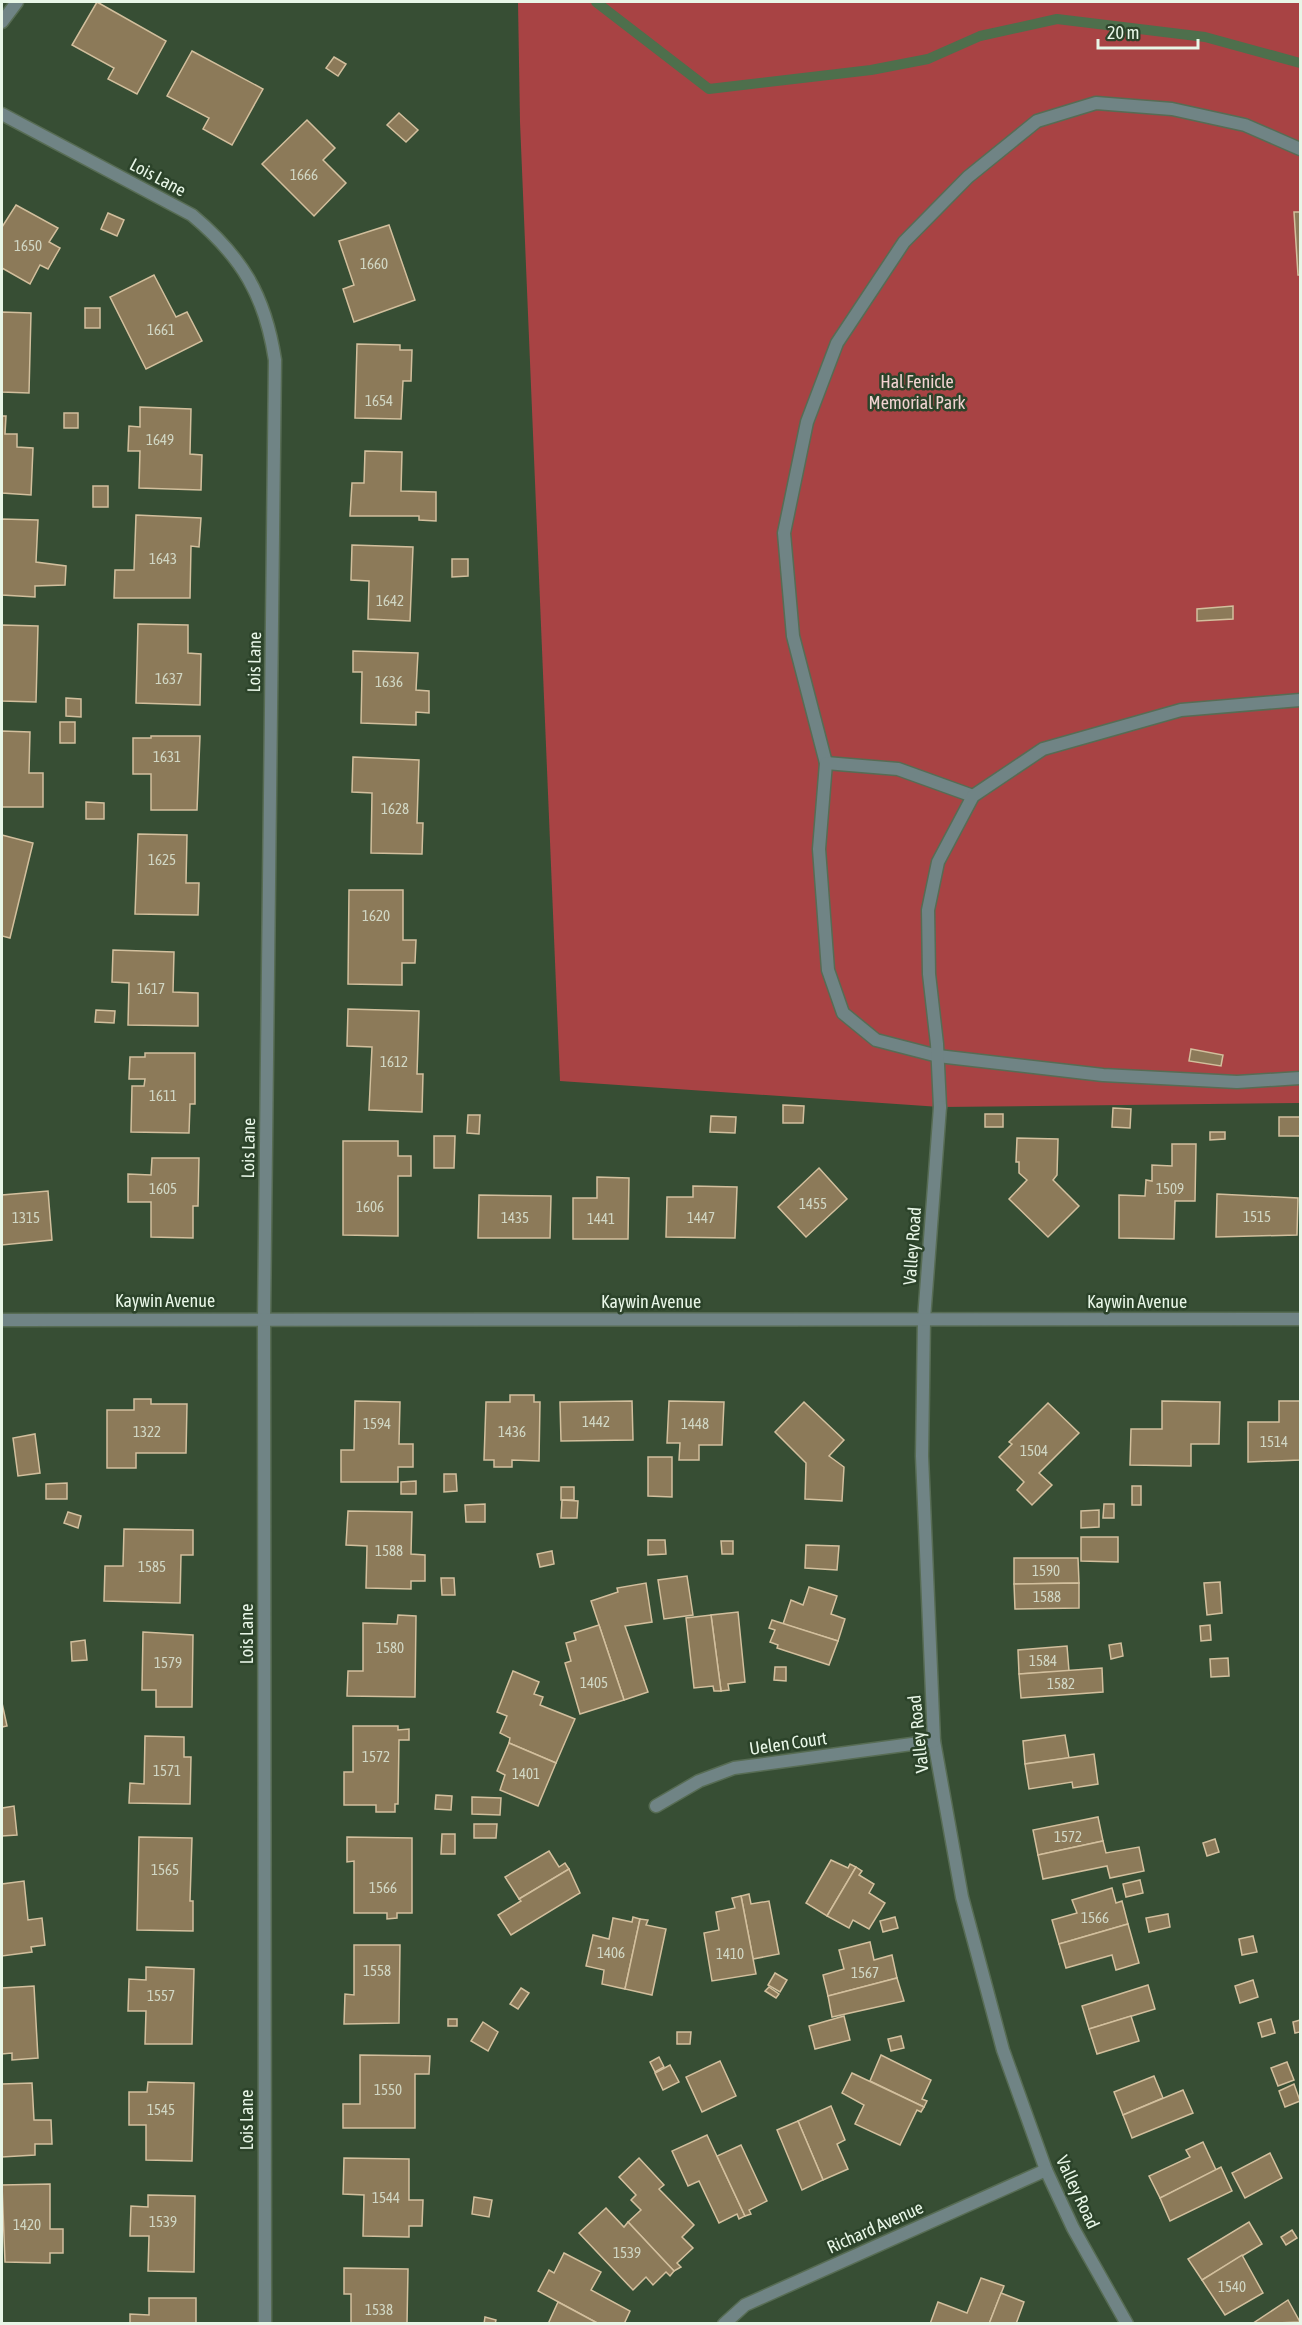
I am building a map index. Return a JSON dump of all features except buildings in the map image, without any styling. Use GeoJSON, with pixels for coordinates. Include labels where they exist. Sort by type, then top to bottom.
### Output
{"type":"FeatureCollection","features":[{"type":"Feature","properties":{"kind":"street"},"geometry":{"type":"LineString","coordinates":[[2,22],[16,2]]}},
{"type":"Feature","properties":{"kind":"street"},"geometry":{"type":"LineString","coordinates":[[1300,149],[1245,125],[1172,109],[1096,103],[1037,121],[968,177],[903,242],[837,343],[807,422],[784,533],[793,636],[826,763],[819,849],[828,970],[843,1013],[876,1040],[938,1056],[1125,1076],[1237,1082],[1300,1078]]}},
{"type":"Feature","properties":{"kind":"street","name":"Lois Lane"},"geometry":{"type":"LineString","coordinates":[[2,114],[192,215],[219,237],[241,264],[258,294],[269,326],[275,360],[264,1318],[265,2324]]}},
{"type":"Feature","properties":{"kind":"street"},"geometry":{"type":"LineString","coordinates":[[826,763],[898,769],[973,796],[1043,749],[1180,710],[1300,700]]}},
{"type":"Feature","properties":{"kind":"street","name":"Valley Road"},"geometry":{"type":"LineString","coordinates":[[973,796],[938,862],[928,910],[928,974],[938,1056],[940,1107],[924,1319],[922,1456],[934,1741],[962,1897],[1003,2050],[1046,2170],[1073,2228],[1127,2324]]}},
{"type":"Feature","properties":{"kind":"street","name":"Kaywin Avenue"},"geometry":{"type":"LineString","coordinates":[[2,1320],[1300,1319]]}},
{"type":"Feature","properties":{"kind":"street","name":"Uelen Court"},"geometry":{"type":"LineString","coordinates":[[656,1806],[699,1780],[734,1768],[934,1741]]}},
{"type":"Feature","properties":{"kind":"street","name":"Richard Avenue"},"geometry":{"type":"LineString","coordinates":[[724,2324],[745,2306],[1046,2170]]}},
{"type":"Feature","properties":{"kind":"green space","name":"Hal Fenicle Memorial Park"},"geometry":{"type":"Polygon","coordinates":[[[518,2],[1300,2],[1300,1103],[940,1107],[560,1081],[520,122],[518,2]]]}},
{"type":"Feature","properties":{"kind":"waterway"},"geometry":{"type":"LineString","coordinates":[[596,2],[709,89],[871,70],[928,59],[980,36],[1057,19],[1205,37],[1300,63]]}}]}
